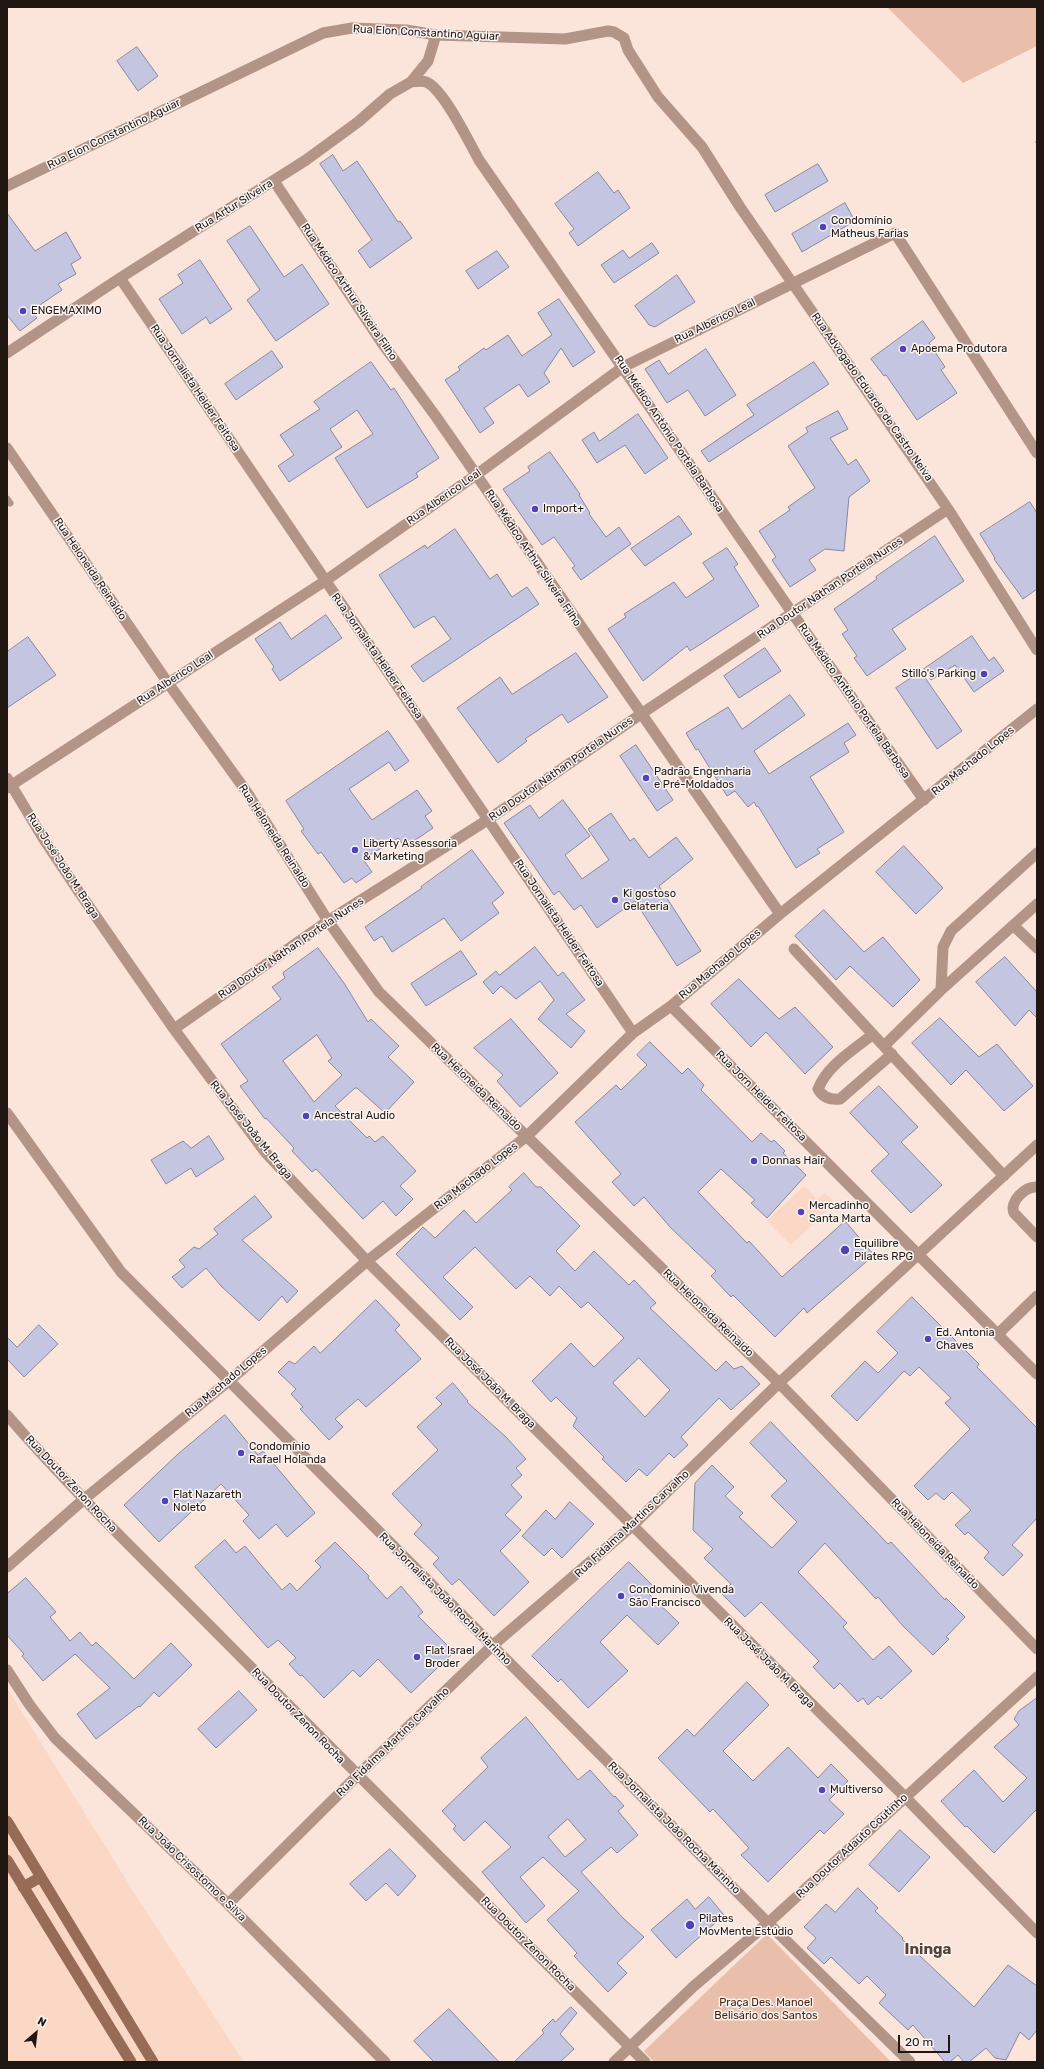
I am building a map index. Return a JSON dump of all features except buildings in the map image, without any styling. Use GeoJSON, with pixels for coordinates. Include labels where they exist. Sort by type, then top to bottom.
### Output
{"type":"FeatureCollection","features":[{"type":"Feature","properties":{"kind":"main road"},"geometry":{"type":"LineString","coordinates":[[7,1821],[153,2062]]}},
{"type":"Feature","properties":{"kind":"main road"},"geometry":{"type":"LineString","coordinates":[[7,1860],[131,2062]]}},
{"type":"Feature","properties":{"kind":"main road"},"geometry":{"type":"LineString","coordinates":[[23,1887],[41,1877]]}},
{"type":"Feature","properties":{"kind":"street","name":"Rua Elon Constantino Aguiar"},"geometry":{"type":"LineString","coordinates":[[7,186],[323,33],[352,28],[406,30],[436,35],[565,39],[589,34],[614,32],[624,38],[628,50],[658,97],[702,147]]}},
{"type":"Feature","properties":{"kind":"street","name":"Rua Artur Silveira"},"geometry":{"type":"LineString","coordinates":[[7,353],[120,278],[306,160],[358,122],[390,94],[411,82],[428,61],[436,35]]}},
{"type":"Feature","properties":{"kind":"street","name":"Rua Médico Antônio Portela Barbosa"},"geometry":{"type":"LineString","coordinates":[[411,82],[425,81],[434,86],[445,99],[479,160],[792,614],[924,800]]}},
{"type":"Feature","properties":{"kind":"street","name":"Rua Advogado Eduardo de Castro Neiva"},"geometry":{"type":"LineString","coordinates":[[702,147],[792,284],[879,406],[948,508],[1037,650]]}},
{"type":"Feature","properties":{"kind":"street","name":"Rua Médico Arthur Silveira Filho"},"geometry":{"type":"LineString","coordinates":[[274,181],[382,343],[438,418],[640,714],[780,914]]}},
{"type":"Feature","properties":{"kind":"street","name":"Rua Alberico Leal"},"geometry":{"type":"LineString","coordinates":[[8,783],[168,683],[325,581],[476,475],[623,367],[895,233],[1037,454]]}},
{"type":"Feature","properties":{"kind":"street","name":"Rua Jornalista Helder Feitosa"},"geometry":{"type":"LineString","coordinates":[[120,278],[633,1033]]}},
{"type":"Feature","properties":{"kind":"street","name":"Rua Heloneida Reinaldo"},"geometry":{"type":"LineString","coordinates":[[7,448],[168,683],[246,791],[328,921],[379,992],[779,1383],[1037,1649]]}},
{"type":"Feature","properties":{"kind":"street","name":"Rua Doutor Nathan Portela Nunes"},"geometry":{"type":"LineString","coordinates":[[174,1028],[328,921],[489,819],[640,714],[792,614],[948,508]]}},
{"type":"Feature","properties":{"kind":"street","name":"Rua Machado Lopes"},"geometry":{"type":"LineString","coordinates":[[7,1567],[83,1500],[230,1380],[367,1261],[527,1136],[633,1033],[671,1006],[780,914],[1037,709]]}},
{"type":"Feature","properties":{"kind":"street","name":"Rua José João M. Braga"},"geometry":{"type":"LineString","coordinates":[[8,783],[79,892],[174,1028],[265,1152],[367,1261],[905,1797],[1037,1933]]}},
{"type":"Feature","properties":{"kind":"street"},"geometry":{"type":"LineString","coordinates":[[941,990],[943,947],[951,931],[1037,852]]}},
{"type":"Feature","properties":{"kind":"street"},"geometry":{"type":"LineString","coordinates":[[884,1046],[941,990],[1037,904]]}},
{"type":"Feature","properties":{"kind":"street"},"geometry":{"type":"LineString","coordinates":[[1014,926],[1037,948]]}},
{"type":"Feature","properties":{"kind":"street"},"geometry":{"type":"LineString","coordinates":[[794,949],[1004,1176]]}},
{"type":"Feature","properties":{"kind":"street","name":"Rua Jorn Helder Feitosa"},"geometry":{"type":"LineString","coordinates":[[671,1006],[920,1254],[1037,1374]]}},
{"type":"Feature","properties":{"kind":"street"},"geometry":{"type":"LineString","coordinates":[[872,1035],[824,1077],[818,1089],[820,1092],[827,1098],[840,1100],[892,1054]]}},
{"type":"Feature","properties":{"kind":"street","name":"Rua Jornalista João Rocha Marinho"},"geometry":{"type":"LineString","coordinates":[[7,1113],[121,1272],[768,1923],[910,2062]]}},
{"type":"Feature","properties":{"kind":"street","name":"Rua Fidalma Martins Carvalho"},"geometry":{"type":"LineString","coordinates":[[228,1904],[357,1776],[492,1646],[632,1526],[779,1383],[1037,1145]]}},
{"type":"Feature","properties":{"kind":"street"},"geometry":{"type":"LineString","coordinates":[[1037,1187],[1029,1188],[1024,1192],[1014,1202],[1012,1209],[1037,1237]]}},
{"type":"Feature","properties":{"kind":"street"},"geometry":{"type":"LineString","coordinates":[[998,1334],[1037,1296]]}},
{"type":"Feature","properties":{"kind":"street","name":"Rua Doutor Zenon Rocha"},"geometry":{"type":"LineString","coordinates":[[7,1415],[83,1500],[357,1776],[499,1914],[645,2062]]}},
{"type":"Feature","properties":{"kind":"street","name":"Rua João Crisostomo e Silva"},"geometry":{"type":"LineString","coordinates":[[7,1670],[29,1704],[55,1738],[228,1904],[385,2062]]}},
{"type":"Feature","properties":{"kind":"street","name":"Rua Doutor Adauto Coutinho"},"geometry":{"type":"LineString","coordinates":[[614,2062],[694,1986],[768,1923],[1037,1677]]}},
{"type":"Feature","properties":{"kind":"shaded area","name":"Mercadinho Santa Marta"},"geometry":{"type":"Polygon","coordinates":[[[804,1186],[817,1199],[825,1193],[835,1203],[791,1245],[767,1221],[804,1186]]]}},
{"type":"Feature","properties":{"kind":"shaded area"},"geometry":{"type":"Polygon","coordinates":[[[7,1688],[136,1896],[244,2062],[7,2062],[7,1688]]]}},
{"type":"Feature","properties":{"kind":"green space"},"geometry":{"type":"Polygon","coordinates":[[[887,7],[1037,7],[1037,46],[963,83],[887,7]]]}},
{"type":"Feature","properties":{"kind":"green space","name":"Praça Des. Manoel Belisário dos Santos"},"geometry":{"type":"Polygon","coordinates":[[[767,1934],[891,2062],[654,2062],[644,2051],[767,1934]]]}},
{"type":"Feature","properties":{"kind":"place","name":"Condomínio Matheus Farias"},"geometry":{"type":"Point","coordinates":[823,227]}},
{"type":"Feature","properties":{"kind":"place","name":"ENGEMAXIMO"},"geometry":{"type":"Point","coordinates":[23,311]}},
{"type":"Feature","properties":{"kind":"place","name":"Apoema Produtora"},"geometry":{"type":"Point","coordinates":[903,349]}},
{"type":"Feature","properties":{"kind":"place","name":"Import+"},"geometry":{"type":"Point","coordinates":[535,509]}},
{"type":"Feature","properties":{"kind":"place","name":"Stillo's Parking"},"geometry":{"type":"Point","coordinates":[984,674]}},
{"type":"Feature","properties":{"kind":"place","name":"Padrão Engenharia e Pré-Moldados"},"geometry":{"type":"Point","coordinates":[646,778]}},
{"type":"Feature","properties":{"kind":"place","name":"Liberty Assessoria & Marketing"},"geometry":{"type":"Point","coordinates":[355,850]}},
{"type":"Feature","properties":{"kind":"place","name":"Ki gostoso Gelateria"},"geometry":{"type":"Point","coordinates":[615,900]}},
{"type":"Feature","properties":{"kind":"place","name":"Ancestral Audio"},"geometry":{"type":"Point","coordinates":[306,1116]}},
{"type":"Feature","properties":{"kind":"place","name":"Donnas Hair"},"geometry":{"type":"Point","coordinates":[754,1161]}},
{"type":"Feature","properties":{"kind":"place","name":"Mercadinho Santa Marta"},"geometry":{"type":"Point","coordinates":[801,1212]}},
{"type":"Feature","properties":{"kind":"place","name":"Equilibre Pilates RPG"},"geometry":{"type":"Point","coordinates":[845,1250]}},
{"type":"Feature","properties":{"kind":"place","name":"Ed. Antonia Chaves"},"geometry":{"type":"Point","coordinates":[928,1339]}},
{"type":"Feature","properties":{"kind":"place","name":"Condomínio Rafael Holanda"},"geometry":{"type":"Point","coordinates":[241,1453]}},
{"type":"Feature","properties":{"kind":"place","name":"Flat Nazareth Noleto"},"geometry":{"type":"Point","coordinates":[165,1501]}},
{"type":"Feature","properties":{"kind":"place","name":"Condominio Vivenda São Francisco"},"geometry":{"type":"Point","coordinates":[621,1596]}},
{"type":"Feature","properties":{"kind":"place","name":"Flat Israel Broder"},"geometry":{"type":"Point","coordinates":[417,1657]}},
{"type":"Feature","properties":{"kind":"place","name":"Multiverso"},"geometry":{"type":"Point","coordinates":[822,1790]}},
{"type":"Feature","properties":{"kind":"place","name":"Pilates MovMente Estúdio"},"geometry":{"type":"Point","coordinates":[690,1925]}},
{"type":"Feature","properties":{"kind":"district","name":"Ininga"},"geometry":{"type":"Point","coordinates":[928,1950]}}]}
